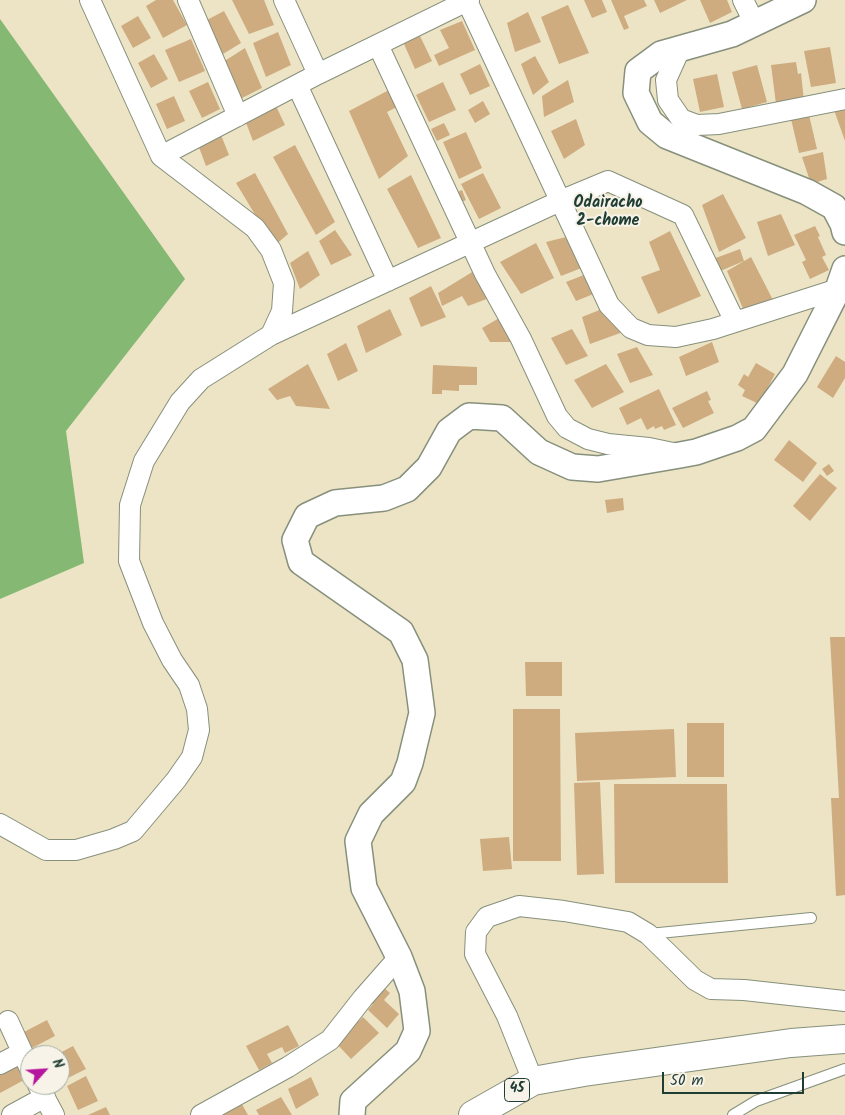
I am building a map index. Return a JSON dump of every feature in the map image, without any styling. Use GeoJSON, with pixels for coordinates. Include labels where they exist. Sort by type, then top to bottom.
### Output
{"type":"FeatureCollection","features":[{"type":"Feature","properties":{"kind":"highway","name":"45"},"geometry":{"type":"LineString","coordinates":[[473,1115],[533,1082],[791,1043],[845,1039]]}},
{"type":"Feature","properties":{"kind":"street"},"geometry":{"type":"LineString","coordinates":[[90,0],[162,156],[255,228],[271,250],[284,283],[282,312],[271,335]]}},
{"type":"Feature","properties":{"kind":"street"},"geometry":{"type":"LineString","coordinates":[[188,0],[238,116]]}},
{"type":"Feature","properties":{"kind":"street"},"geometry":{"type":"LineString","coordinates":[[284,0],[318,74]]}},
{"type":"Feature","properties":{"kind":"street"},"geometry":{"type":"LineString","coordinates":[[743,0],[755,24]]}},
{"type":"Feature","properties":{"kind":"street"},"geometry":{"type":"LineString","coordinates":[[803,0],[732,34],[661,54],[638,71],[636,93],[650,122],[667,136],[807,192],[834,207],[844,227]]}},
{"type":"Feature","properties":{"kind":"street"},"geometry":{"type":"LineString","coordinates":[[162,156],[318,74],[468,1],[609,305],[630,328],[648,335],[676,337],[714,329],[841,279]]}},
{"type":"Feature","properties":{"kind":"street"},"geometry":{"type":"LineString","coordinates":[[378,45],[485,274],[521,339],[557,416],[567,428],[588,439],[680,455]]}},
{"type":"Feature","properties":{"kind":"street"},"geometry":{"type":"LineString","coordinates":[[680,49],[666,80],[668,100],[681,118],[697,124],[719,124],[845,99]]}},
{"type":"Feature","properties":{"kind":"street"},"geometry":{"type":"LineString","coordinates":[[297,85],[388,281]]}},
{"type":"Feature","properties":{"kind":"street"},"geometry":{"type":"LineString","coordinates":[[0,824],[46,850],[76,850],[114,840],[133,831],[176,780],[192,757],[199,730],[197,709],[189,686],[172,660],[153,623],[129,561],[130,505],[144,461],[180,402],[201,379],[271,335],[470,242],[608,181],[683,215],[735,322]]}},
{"type":"Feature","properties":{"kind":"street"},"geometry":{"type":"LineString","coordinates":[[352,1115],[353,1101],[408,1051],[417,1032],[412,991],[399,957],[364,888],[358,842],[371,814],[403,782],[410,763],[422,713],[415,660],[401,632],[301,562],[295,540],[307,516],[335,503],[384,498],[406,489],[429,467],[449,431],[469,416],[502,418],[539,452],[572,467],[598,469],[680,455],[696,452],[737,438],[754,429],[795,374],[841,279]]}},
{"type":"Feature","properties":{"kind":"street"},"geometry":{"type":"LineString","coordinates":[[533,1082],[506,1016],[475,954],[476,932],[487,917],[519,906],[564,911],[628,922],[648,934],[695,980],[711,989],[744,990],[845,1001]]}},
{"type":"Feature","properties":{"kind":"street"},"geometry":{"type":"LineString","coordinates":[[201,1115],[288,1067],[330,1040],[399,957]]}},
{"type":"Feature","properties":{"kind":"street"},"geometry":{"type":"LineString","coordinates":[[8,1021],[20,1048]]}},
{"type":"Feature","properties":{"kind":"street"},"geometry":{"type":"LineString","coordinates":[[0,1064],[20,1062]]}},
{"type":"Feature","properties":{"kind":"street"},"geometry":{"type":"LineString","coordinates":[[12,1115],[37,1095]]}},
{"type":"Feature","properties":{"kind":"street"},"geometry":{"type":"LineString","coordinates":[[44,1095],[54,1115]]}},
{"type":"Feature","properties":{"kind":"lane"},"geometry":{"type":"LineString","coordinates":[[648,934],[811,918]]}},
{"type":"Feature","properties":{"kind":"lane"},"geometry":{"type":"LineString","coordinates":[[733,1115],[756,1101],[845,1069]]}},
{"type":"Feature","properties":{"kind":"green space"},"geometry":{"type":"Polygon","coordinates":[[[0,19],[185,279],[66,431],[84,563],[0,599],[0,19]]]}},
{"type":"Feature","properties":{"kind":"building"},"geometry":{"type":"Polygon","coordinates":[[[156,0],[173,0],[187,25],[163,38],[146,6],[156,0]]]}},
{"type":"Feature","properties":{"kind":"building"},"geometry":{"type":"Polygon","coordinates":[[[232,0],[264,0],[274,25],[249,34],[232,0]]]}},
{"type":"Feature","properties":{"kind":"building"},"geometry":{"type":"Polygon","coordinates":[[[584,0],[602,0],[607,12],[592,18],[584,0]]]}},
{"type":"Feature","properties":{"kind":"building"},"geometry":{"type":"Polygon","coordinates":[[[611,0],[644,0],[647,6],[624,16],[629,28],[624,30],[611,0]]]}},
{"type":"Feature","properties":{"kind":"building"},"geometry":{"type":"Polygon","coordinates":[[[654,0],[687,0],[660,13],[654,0]]]}},
{"type":"Feature","properties":{"kind":"building"},"geometry":{"type":"Polygon","coordinates":[[[700,0],[727,0],[732,12],[710,23],[700,0]]]}},
{"type":"Feature","properties":{"kind":"building"},"geometry":{"type":"Polygon","coordinates":[[[568,5],[589,53],[559,64],[541,17],[568,5]]]}},
{"type":"Feature","properties":{"kind":"building"},"geometry":{"type":"Polygon","coordinates":[[[224,11],[241,43],[218,57],[205,21],[224,11]]]}},
{"type":"Feature","properties":{"kind":"building"},"geometry":{"type":"Polygon","coordinates":[[[528,12],[541,42],[515,52],[507,23],[528,12]]]}},
{"type":"Feature","properties":{"kind":"building"},"geometry":{"type":"Polygon","coordinates":[[[138,16],[151,38],[133,48],[121,26],[138,16]]]}},
{"type":"Feature","properties":{"kind":"building"},"geometry":{"type":"Polygon","coordinates":[[[462,21],[475,50],[439,66],[434,55],[449,48],[440,30],[462,21]]]}},
{"type":"Feature","properties":{"kind":"building"},"geometry":{"type":"Polygon","coordinates":[[[278,32],[291,65],[266,77],[253,43],[278,32]]]}},
{"type":"Feature","properties":{"kind":"building"},"geometry":{"type":"Polygon","coordinates":[[[420,36],[432,61],[415,69],[404,44],[420,36]]]}},
{"type":"Feature","properties":{"kind":"building"},"geometry":{"type":"Polygon","coordinates":[[[191,39],[205,71],[179,82],[165,50],[191,39]]]}},
{"type":"Feature","properties":{"kind":"building"},"geometry":{"type":"Polygon","coordinates":[[[830,47],[836,83],[811,87],[804,51],[830,47]]]}},
{"type":"Feature","properties":{"kind":"building"},"geometry":{"type":"Polygon","coordinates":[[[245,48],[262,88],[238,100],[223,62],[245,48]]]}},
{"type":"Feature","properties":{"kind":"building"},"geometry":{"type":"Polygon","coordinates":[[[154,54],[168,79],[151,88],[138,63],[154,54]]]}},
{"type":"Feature","properties":{"kind":"building"},"geometry":{"type":"Polygon","coordinates":[[[535,56],[549,82],[533,95],[521,64],[535,56]]]}},
{"type":"Feature","properties":{"kind":"building"},"geometry":{"type":"Polygon","coordinates":[[[796,62],[798,74],[801,73],[804,101],[776,104],[771,65],[796,62]]]}},
{"type":"Feature","properties":{"kind":"building"},"geometry":{"type":"Polygon","coordinates":[[[480,64],[490,86],[470,95],[460,74],[480,64]]]}},
{"type":"Feature","properties":{"kind":"building"},"geometry":{"type":"Polygon","coordinates":[[[757,65],[767,102],[742,109],[732,72],[757,65]]]}},
{"type":"Feature","properties":{"kind":"building"},"geometry":{"type":"Polygon","coordinates":[[[717,74],[724,107],[700,112],[693,79],[717,74]]]}},
{"type":"Feature","properties":{"kind":"building"},"geometry":{"type":"Polygon","coordinates":[[[568,80],[574,102],[544,117],[542,96],[568,80]]]}},
{"type":"Feature","properties":{"kind":"building"},"geometry":{"type":"Polygon","coordinates":[[[208,82],[220,109],[202,118],[189,91],[208,82]]]}},
{"type":"Feature","properties":{"kind":"building"},"geometry":{"type":"Polygon","coordinates":[[[443,82],[456,110],[429,122],[416,95],[443,82]]]}},
{"type":"Feature","properties":{"kind":"building"},"geometry":{"type":"Polygon","coordinates":[[[389,90],[399,106],[387,112],[408,156],[379,179],[349,111],[389,90]]]}},
{"type":"Feature","properties":{"kind":"building"},"geometry":{"type":"Polygon","coordinates":[[[174,96],[185,121],[167,129],[156,104],[174,96]]]}},
{"type":"Feature","properties":{"kind":"building"},"geometry":{"type":"Polygon","coordinates":[[[483,101],[490,114],[475,123],[468,110],[483,101]]]}},
{"type":"Feature","properties":{"kind":"building"},"geometry":{"type":"Polygon","coordinates":[[[275,104],[285,125],[253,141],[245,120],[275,104]]]}},
{"type":"Feature","properties":{"kind":"building"},"geometry":{"type":"Polygon","coordinates":[[[845,106],[845,141],[834,110],[845,106]]]}},
{"type":"Feature","properties":{"kind":"building"},"geometry":{"type":"Polygon","coordinates":[[[809,115],[817,149],[799,153],[791,119],[809,115]]]}},
{"type":"Feature","properties":{"kind":"building"},"geometry":{"type":"Polygon","coordinates":[[[576,119],[585,145],[564,159],[551,131],[576,119]]]}},
{"type":"Feature","properties":{"kind":"building"},"geometry":{"type":"Polygon","coordinates":[[[444,123],[450,135],[437,141],[431,129],[444,123]]]}},
{"type":"Feature","properties":{"kind":"building"},"geometry":{"type":"Polygon","coordinates":[[[219,130],[229,155],[206,166],[197,142],[219,130]]]}},
{"type":"Feature","properties":{"kind":"building"},"geometry":{"type":"Polygon","coordinates":[[[466,132],[482,168],[459,179],[443,142],[466,132]]]}},
{"type":"Feature","properties":{"kind":"building"},"geometry":{"type":"Polygon","coordinates":[[[295,145],[335,222],[316,235],[273,157],[295,145]]]}},
{"type":"Feature","properties":{"kind":"building"},"geometry":{"type":"Polygon","coordinates":[[[823,152],[827,179],[811,184],[802,157],[823,152]]]}},
{"type":"Feature","properties":{"kind":"building"},"geometry":{"type":"Polygon","coordinates":[[[255,173],[288,234],[274,246],[236,183],[255,173]]]}},
{"type":"Feature","properties":{"kind":"building"},"geometry":{"type":"Polygon","coordinates":[[[483,173],[501,208],[479,219],[461,184],[483,173]]]}},
{"type":"Feature","properties":{"kind":"building"},"geometry":{"type":"Polygon","coordinates":[[[411,175],[441,238],[418,248],[387,189],[411,175]]]}},
{"type":"Feature","properties":{"kind":"building"},"geometry":{"type":"Polygon","coordinates":[[[462,190],[466,200],[457,204],[453,194],[462,190]]]}},
{"type":"Feature","properties":{"kind":"building"},"geometry":{"type":"Polygon","coordinates":[[[723,194],[746,238],[719,252],[702,205],[723,194]]]}},
{"type":"Feature","properties":{"kind":"building"},"geometry":{"type":"Polygon","coordinates":[[[781,214],[795,245],[768,256],[757,222],[781,214]]]}},
{"type":"Feature","properties":{"kind":"building"},"geometry":{"type":"Polygon","coordinates":[[[815,226],[826,255],[822,257],[829,270],[810,279],[802,262],[806,260],[794,235],[815,226]]]}},
{"type":"Feature","properties":{"kind":"building"},"geometry":{"type":"Polygon","coordinates":[[[335,230],[352,255],[331,265],[319,241],[335,230]]]}},
{"type":"Feature","properties":{"kind":"building"},"geometry":{"type":"Polygon","coordinates":[[[670,231],[701,296],[658,314],[641,277],[660,270],[649,242],[670,231]]]}},
{"type":"Feature","properties":{"kind":"building"},"geometry":{"type":"Polygon","coordinates":[[[570,236],[584,267],[561,276],[546,242],[570,236]]]}},
{"type":"Feature","properties":{"kind":"building"},"geometry":{"type":"Polygon","coordinates":[[[536,243],[554,278],[521,294],[500,262],[536,243]]]}},
{"type":"Feature","properties":{"kind":"building"},"geometry":{"type":"Polygon","coordinates":[[[740,249],[744,261],[718,272],[713,259],[740,249]]]}},
{"type":"Feature","properties":{"kind":"building"},"geometry":{"type":"Polygon","coordinates":[[[308,251],[320,275],[300,289],[290,263],[308,251]]]}},
{"type":"Feature","properties":{"kind":"building"},"geometry":{"type":"Polygon","coordinates":[[[751,257],[774,302],[744,311],[727,271],[751,257]]]}},
{"type":"Feature","properties":{"kind":"building"},"geometry":{"type":"Polygon","coordinates":[[[477,269],[492,297],[468,306],[462,296],[442,306],[438,293],[477,269]]]}},
{"type":"Feature","properties":{"kind":"building"},"geometry":{"type":"Polygon","coordinates":[[[589,273],[596,293],[576,301],[566,282],[589,273]]]}},
{"type":"Feature","properties":{"kind":"building"},"geometry":{"type":"Polygon","coordinates":[[[431,286],[446,317],[421,327],[409,298],[431,286]]]}},
{"type":"Feature","properties":{"kind":"building"},"geometry":{"type":"Polygon","coordinates":[[[607,307],[623,332],[590,344],[582,317],[607,307]]]}},
{"type":"Feature","properties":{"kind":"building"},"geometry":{"type":"Polygon","coordinates":[[[390,309],[402,335],[366,353],[357,326],[390,309]]]}},
{"type":"Feature","properties":{"kind":"building"},"geometry":{"type":"Polygon","coordinates":[[[501,317],[514,342],[490,342],[482,328],[501,317]]]}},
{"type":"Feature","properties":{"kind":"building"},"geometry":{"type":"Polygon","coordinates":[[[572,329],[588,356],[566,365],[551,338],[572,329]]]}},
{"type":"Feature","properties":{"kind":"building"},"geometry":{"type":"Polygon","coordinates":[[[712,342],[719,362],[686,376],[679,357],[712,342]]]}},
{"type":"Feature","properties":{"kind":"building"},"geometry":{"type":"Polygon","coordinates":[[[346,343],[358,371],[338,381],[327,354],[346,343]]]}},
{"type":"Feature","properties":{"kind":"building"},"geometry":{"type":"Polygon","coordinates":[[[637,347],[653,375],[630,383],[617,354],[637,347]]]}},
{"type":"Feature","properties":{"kind":"building"},"geometry":{"type":"Polygon","coordinates":[[[836,356],[845,362],[845,378],[833,398],[817,387],[836,356]]]}},
{"type":"Feature","properties":{"kind":"building"},"geometry":{"type":"Polygon","coordinates":[[[756,363],[775,374],[759,404],[742,396],[745,390],[738,385],[744,374],[748,377],[756,363]]]}},
{"type":"Feature","properties":{"kind":"building"},"geometry":{"type":"Polygon","coordinates":[[[308,364],[330,409],[296,406],[290,396],[277,400],[268,389],[308,364]]]}},
{"type":"Feature","properties":{"kind":"building"},"geometry":{"type":"Polygon","coordinates":[[[606,364],[624,392],[592,408],[574,380],[606,364]]]}},
{"type":"Feature","properties":{"kind":"building"},"geometry":{"type":"Polygon","coordinates":[[[433,365],[477,367],[477,385],[459,385],[459,391],[442,390],[442,394],[432,394],[433,365]]]}},
{"type":"Feature","properties":{"kind":"building"},"geometry":{"type":"Polygon","coordinates":[[[659,389],[676,425],[664,430],[662,426],[655,429],[654,426],[647,430],[641,418],[627,425],[619,408],[659,389]]]}},
{"type":"Feature","properties":{"kind":"building"},"geometry":{"type":"Polygon","coordinates":[[[707,391],[711,400],[708,401],[714,413],[683,428],[672,408],[707,391]]]}},
{"type":"Feature","properties":{"kind":"building"},"geometry":{"type":"Polygon","coordinates":[[[789,440],[817,463],[803,482],[774,460],[789,440]]]}},
{"type":"Feature","properties":{"kind":"building"},"geometry":{"type":"Polygon","coordinates":[[[829,464],[834,471],[827,476],[822,469],[829,464]]]}},
{"type":"Feature","properties":{"kind":"building"},"geometry":{"type":"Polygon","coordinates":[[[820,474],[837,488],[810,521],[793,506],[820,474]]]}},
{"type":"Feature","properties":{"kind":"building"},"geometry":{"type":"Polygon","coordinates":[[[623,498],[624,510],[607,513],[605,500],[623,498]]]}},
{"type":"Feature","properties":{"kind":"building"},"geometry":{"type":"Polygon","coordinates":[[[830,637],[845,637],[845,895],[836,896],[831,798],[839,798],[830,637]]]}},
{"type":"Feature","properties":{"kind":"building"},"geometry":{"type":"Polygon","coordinates":[[[525,662],[562,662],[562,696],[526,696],[525,662]]]}},
{"type":"Feature","properties":{"kind":"building"},"geometry":{"type":"Polygon","coordinates":[[[513,709],[560,709],[561,861],[513,861],[513,709]]]}},
{"type":"Feature","properties":{"kind":"building"},"geometry":{"type":"Polygon","coordinates":[[[687,723],[724,723],[724,777],[687,777],[687,723]]]}},
{"type":"Feature","properties":{"kind":"building"},"geometry":{"type":"Polygon","coordinates":[[[674,729],[676,777],[577,781],[575,733],[674,729]]]}},
{"type":"Feature","properties":{"kind":"building"},"geometry":{"type":"Polygon","coordinates":[[[600,782],[604,874],[577,875],[574,783],[600,782]]]}},
{"type":"Feature","properties":{"kind":"building"},"geometry":{"type":"Polygon","coordinates":[[[614,784],[727,784],[728,883],[615,883],[614,784]]]}},
{"type":"Feature","properties":{"kind":"building"},"geometry":{"type":"Polygon","coordinates":[[[509,837],[512,869],[483,871],[480,839],[509,837]]]}},
{"type":"Feature","properties":{"kind":"building"},"geometry":{"type":"Polygon","coordinates":[[[383,987],[390,993],[384,1000],[399,1014],[387,1028],[368,1010],[373,1004],[369,1001],[383,987]]]}},
{"type":"Feature","properties":{"kind":"building"},"geometry":{"type":"Polygon","coordinates":[[[356,1017],[359,1021],[363,1017],[379,1033],[351,1059],[336,1043],[356,1017]]]}},
{"type":"Feature","properties":{"kind":"building"},"geometry":{"type":"Polygon","coordinates":[[[47,1020],[55,1036],[38,1045],[30,1045],[24,1032],[47,1020]]]}},
{"type":"Feature","properties":{"kind":"building"},"geometry":{"type":"Polygon","coordinates":[[[288,1025],[299,1046],[285,1053],[282,1047],[267,1054],[272,1063],[259,1070],[246,1046],[288,1025]]]}},
{"type":"Feature","properties":{"kind":"building"},"geometry":{"type":"Polygon","coordinates":[[[73,1046],[86,1069],[70,1077],[70,1048],[73,1046]]]}},
{"type":"Feature","properties":{"kind":"building"},"geometry":{"type":"Polygon","coordinates":[[[15,1059],[20,1068],[20,1082],[0,1093],[0,1067],[15,1059]]]}},
{"type":"Feature","properties":{"kind":"building"},"geometry":{"type":"Polygon","coordinates":[[[86,1076],[98,1101],[78,1110],[70,1093],[70,1084],[86,1076]]]}},
{"type":"Feature","properties":{"kind":"building"},"geometry":{"type":"Polygon","coordinates":[[[311,1077],[319,1095],[296,1109],[288,1089],[311,1077]]]}},
{"type":"Feature","properties":{"kind":"building"},"geometry":{"type":"Polygon","coordinates":[[[238,1097],[248,1115],[219,1115],[238,1097]]]}},
{"type":"Feature","properties":{"kind":"building"},"geometry":{"type":"Polygon","coordinates":[[[281,1097],[292,1115],[259,1115],[256,1110],[281,1097]]]}},
{"type":"Feature","properties":{"kind":"building"},"geometry":{"type":"Polygon","coordinates":[[[106,1107],[110,1115],[88,1115],[106,1107]]]}},
{"type":"Feature","properties":{"kind":"district","name":"Odairacho 2-chome"},"geometry":{"type":"Point","coordinates":[608,213]}}]}
